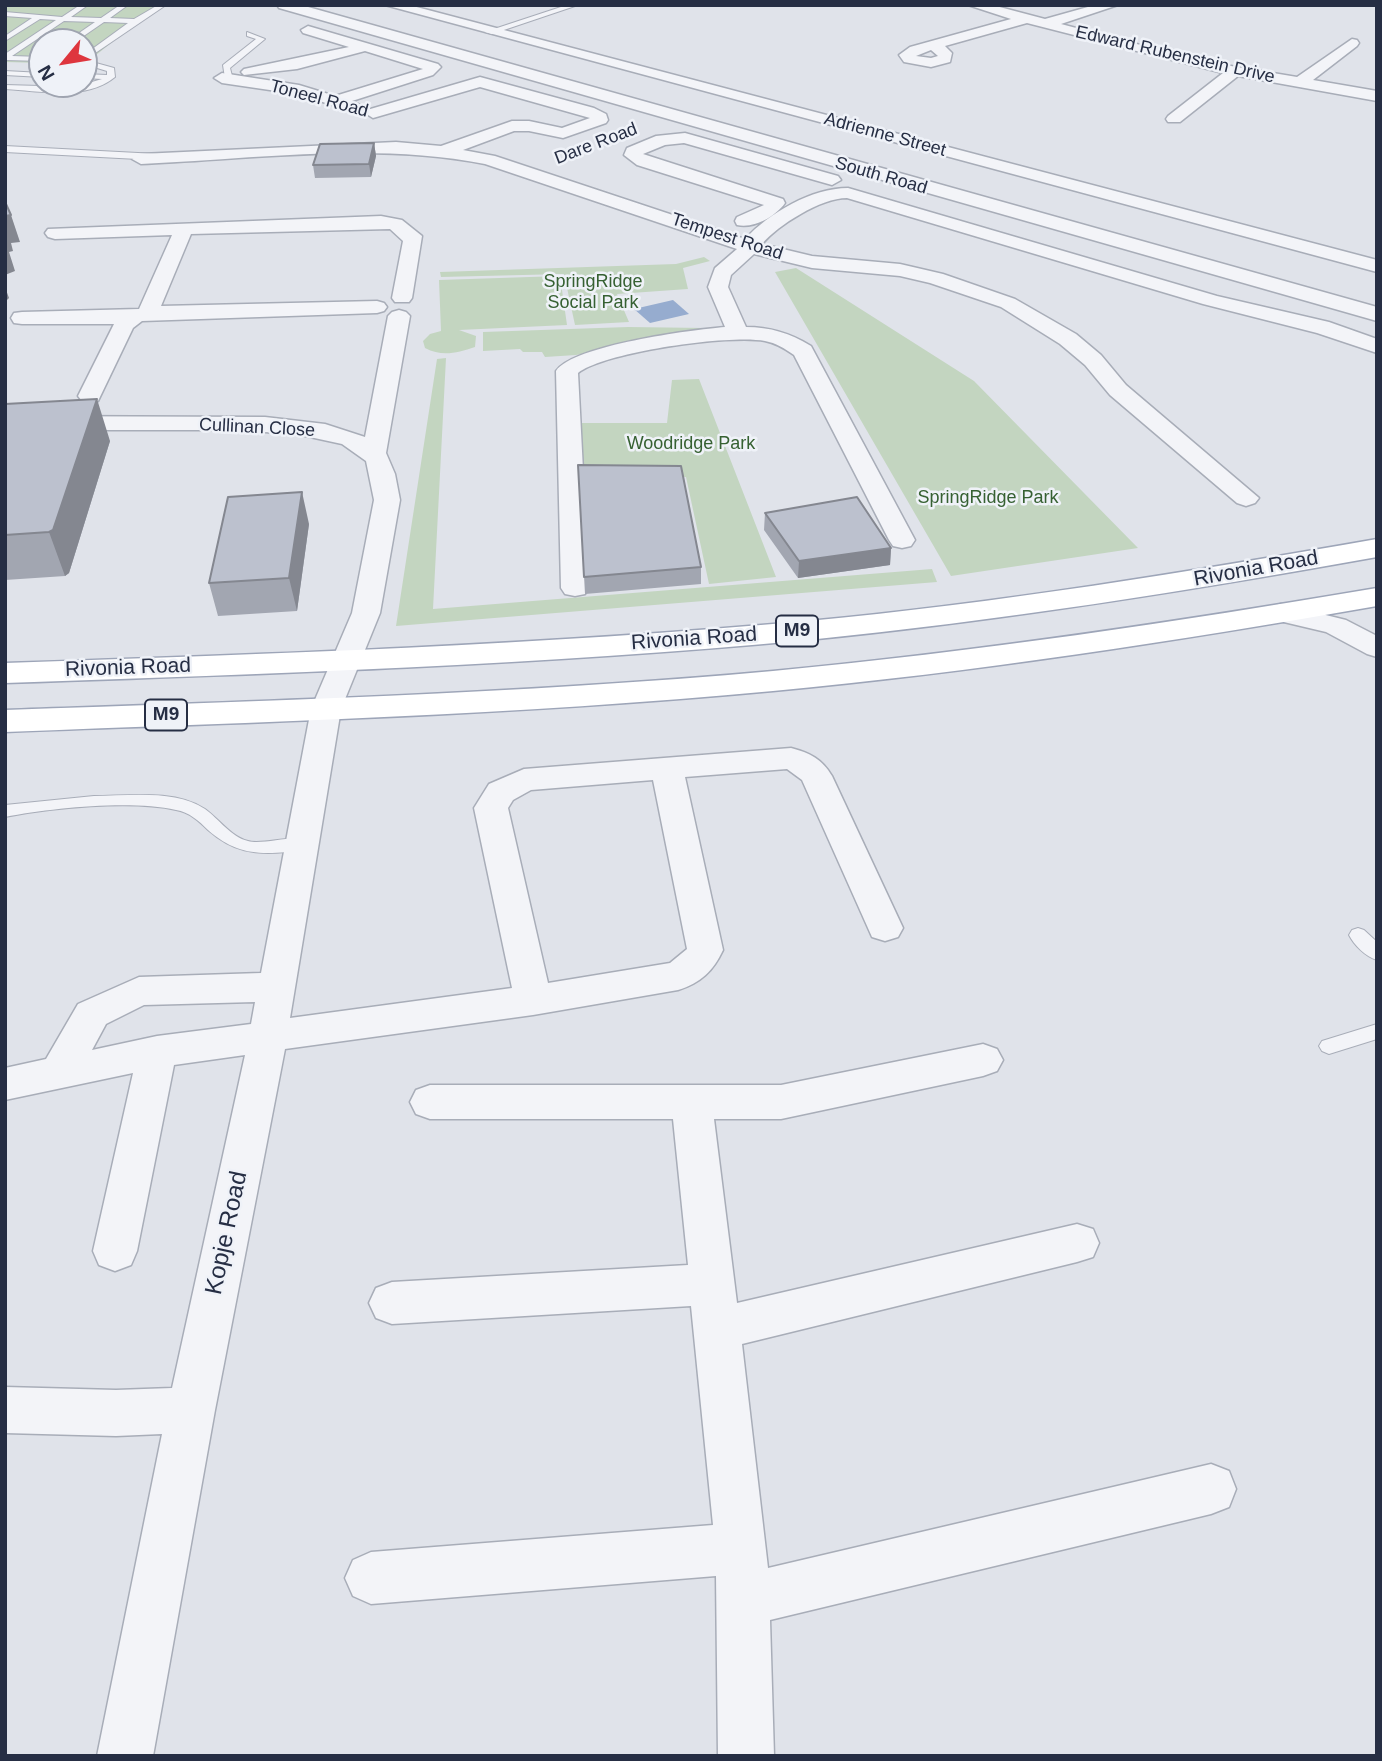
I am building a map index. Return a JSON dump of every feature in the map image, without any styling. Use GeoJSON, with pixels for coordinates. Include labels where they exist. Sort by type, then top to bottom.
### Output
{"type":"FeatureCollection","features":[{"type":"Feature","properties":{"kind":"main road","name":"Rivonia Road"},"geometry":{"type":"LineString","coordinates":[[5,673],[608,646],[822,629],[1014,607],[1377,548]]}},
{"type":"Feature","properties":{"kind":"main road","name":"M9"},"geometry":{"type":"LineString","coordinates":[[5,721],[326,709],[684,688],[1035,652],[1377,597]]}},
{"type":"Feature","properties":{"kind":"street","name":"South Road"},"geometry":{"type":"LineString","coordinates":[[284,5],[668,116],[1377,314]]}},
{"type":"Feature","properties":{"kind":"street","name":"South Road"},"geometry":{"type":"LineString","coordinates":[[310,5],[387,33]]}},
{"type":"Feature","properties":{"kind":"street","name":"Adrienne Street"},"geometry":{"type":"LineString","coordinates":[[392,5],[1377,266]]}},
{"type":"Feature","properties":{"kind":"street","name":"Edward Rubenstein Drive"},"geometry":{"type":"LineString","coordinates":[[975,5],[1234,72],[1377,96]]}},
{"type":"Feature","properties":{"kind":"street"},"geometry":{"type":"LineString","coordinates":[[1045,24],[1111,5]]}},
{"type":"Feature","properties":{"kind":"street"},"geometry":{"type":"LineString","coordinates":[[934,46],[1026,19]]}},
{"type":"Feature","properties":{"kind":"street"},"geometry":{"type":"LineString","coordinates":[[308,30],[423,62],[433,69],[335,101]]}},
{"type":"Feature","properties":{"kind":"street"},"geometry":{"type":"LineString","coordinates":[[1299,83],[1352,43]]}},
{"type":"Feature","properties":{"kind":"street"},"geometry":{"type":"LineString","coordinates":[[225,77],[297,64],[365,47]]}},
{"type":"Feature","properties":{"kind":"street"},"geometry":{"type":"LineString","coordinates":[[1174,118],[1234,72]]}},
{"type":"Feature","properties":{"kind":"street","name":"Toneel Road"},"geometry":{"type":"LineString","coordinates":[[225,77],[299,90],[373,113],[393,135]]}},
{"type":"Feature","properties":{"kind":"street"},"geometry":{"type":"LineString","coordinates":[[373,113],[480,82],[598,114],[601,119],[563,133],[529,126],[512,126],[485,117]]}},
{"type":"Feature","properties":{"kind":"street","name":"Dare Road"},"geometry":{"type":"LineString","coordinates":[[644,125],[668,116]]}},
{"type":"Feature","properties":{"kind":"street"},"geometry":{"type":"LineString","coordinates":[[443,151],[512,126]]}},
{"type":"Feature","properties":{"kind":"street","name":"Tempest Road"},"geometry":{"type":"LineString","coordinates":[[149,158],[393,135],[443,151],[480,158],[749,247],[824,264],[913,272],[1008,303],[1068,339],[1093,360],[1118,390],[1247,498]]}},
{"type":"Feature","properties":{"kind":"street"},"geometry":{"type":"LineString","coordinates":[[715,234],[771,209],[776,203],[643,161],[633,155],[633,152],[662,140],[685,138],[832,180]]}},
{"type":"Feature","properties":{"kind":"street","name":"Dare Road"},"geometry":{"type":"LineString","coordinates":[[524,172],[548,162]]}},
{"type":"Feature","properties":{"kind":"street"},"geometry":{"type":"LineString","coordinates":[[737,331],[718,287],[722,272],[737,261],[765,229],[778,219],[830,194],[849,193],[1210,300],[1330,330],[1377,345]]}},
{"type":"Feature","properties":{"kind":"street"},"geometry":{"type":"LineString","coordinates":[[55,233],[382,222],[395,224],[412,236],[374,453],[386,486],[387,500],[366,613],[345,658]]}},
{"type":"Feature","properties":{"kind":"street"},"geometry":{"type":"LineString","coordinates":[[90,396],[124,324],[142,315],[184,228]]}},
{"type":"Feature","properties":{"kind":"street"},"geometry":{"type":"LineString","coordinates":[[22,318],[377,307],[379,312],[400,307]]}},
{"type":"Feature","properties":{"kind":"street"},"geometry":{"type":"LineString","coordinates":[[575,588],[567,372],[577,363],[598,356],[737,331],[780,335],[788,338],[803,351],[902,540]]}},
{"type":"Feature","properties":{"kind":"street","name":"Cullinan Close"},"geometry":{"type":"LineString","coordinates":[[5,423],[299,427],[355,440],[374,453]]}},
{"type":"Feature","properties":{"kind":"street"},"geometry":{"type":"LineString","coordinates":[[1281,613],[1336,626],[1377,648]]}},
{"type":"Feature","properties":{"kind":"street","name":"Kopje Road"},"geometry":{"type":"LineString","coordinates":[[125,1756],[191,1410],[268,1037],[326,709],[345,658]]}},
{"type":"Feature","properties":{"kind":"street"},"geometry":{"type":"LineString","coordinates":[[533,1000],[491,808],[494,800],[509,786],[524,780],[791,758],[806,765],[816,776],[885,928]]}},
{"type":"Feature","properties":{"kind":"street"},"geometry":{"type":"LineString","coordinates":[[5,1084],[158,1052],[533,1000],[678,976],[700,960],[705,950],[667,767]]}},
{"type":"Feature","properties":{"kind":"street"},"geometry":{"type":"LineString","coordinates":[[59,1073],[92,1014],[139,991],[277,987]]}},
{"type":"Feature","properties":{"kind":"street"},"geometry":{"type":"LineString","coordinates":[[115,1251],[158,1052]]}},
{"type":"Feature","properties":{"kind":"street"},"geometry":{"type":"LineString","coordinates":[[430,1102],[781,1102],[983,1060]]}},
{"type":"Feature","properties":{"kind":"street"},"geometry":{"type":"LineString","coordinates":[[692,1101],[740,1548],[744,1600],[746,1756]]}},
{"type":"Feature","properties":{"kind":"street"},"geometry":{"type":"LineString","coordinates":[[392,1303],[714,1306],[1077,1242]]}},
{"type":"Feature","properties":{"kind":"street"},"geometry":{"type":"LineString","coordinates":[[5,1410],[116,1413],[191,1410]]}},
{"type":"Feature","properties":{"kind":"street"},"geometry":{"type":"LineString","coordinates":[[744,1600],[1211,1489]]}},
{"type":"Feature","properties":{"kind":"street"},"geometry":{"type":"LineString","coordinates":[[371,1578],[740,1548]]}},
{"type":"Feature","properties":{"kind":"lane"},"geometry":{"type":"LineString","coordinates":[[5,58],[85,5]]}},
{"type":"Feature","properties":{"kind":"lane"},"geometry":{"type":"LineString","coordinates":[[91,28],[125,5]]}},
{"type":"Feature","properties":{"kind":"lane"},"geometry":{"type":"LineString","coordinates":[[98,49],[135,21],[163,5]]}},
{"type":"Feature","properties":{"kind":"lane"},"geometry":{"type":"LineString","coordinates":[[489,32],[575,5]]}},
{"type":"Feature","properties":{"kind":"lane"},"geometry":{"type":"LineString","coordinates":[[7,16],[135,21]]}},
{"type":"Feature","properties":{"kind":"lane"},"geometry":{"type":"LineString","coordinates":[[5,40],[39,17]]}},
{"type":"Feature","properties":{"kind":"lane"},"geometry":{"type":"LineString","coordinates":[[225,77],[226,67],[261,39],[250,34]]}},
{"type":"Feature","properties":{"kind":"lane"},"geometry":{"type":"LineString","coordinates":[[5,58],[28,59]]}},
{"type":"Feature","properties":{"kind":"lane"},"geometry":{"type":"LineString","coordinates":[[98,65],[111,69],[111,77]]}},
{"type":"Feature","properties":{"kind":"lane"},"geometry":{"type":"LineString","coordinates":[[5,73],[28,74]]}},
{"type":"Feature","properties":{"kind":"lane"},"geometry":{"type":"LineString","coordinates":[[98,77],[111,77]]}},
{"type":"Feature","properties":{"kind":"lane"},"geometry":{"type":"LineString","coordinates":[[5,87],[84,89],[100,85],[111,77]]}},
{"type":"Feature","properties":{"kind":"lane"},"geometry":{"type":"LineString","coordinates":[[5,149],[149,158]]}},
{"type":"Feature","properties":{"kind":"lane"},"geometry":{"type":"LineString","coordinates":[[5,811],[29,806],[164,802],[199,812],[232,840],[246,848],[302,844]]}},
{"type":"Feature","properties":{"kind":"lane"},"geometry":{"type":"LineString","coordinates":[[1358,935],[1377,953]]}},
{"type":"Feature","properties":{"kind":"lane"},"geometry":{"type":"LineString","coordinates":[[1329,1046],[1377,1031]]}},
{"type":"Feature","properties":{"kind":"green space"},"geometry":{"type":"Polygon","coordinates":[[[5,5],[158,5],[98,53],[98,28],[28,28],[28,63],[5,62],[5,5]]]}},
{"type":"Feature","properties":{"kind":"green space","name":"SpringRidge Social Park"},"geometry":{"type":"Polygon","coordinates":[[[704,257],[710,261],[683,268],[688,289],[617,294],[629,322],[575,325],[564,274],[441,277],[440,272],[676,264],[704,257]]]}},
{"type":"Feature","properties":{"kind":"green space","name":"SpringRidge Park"},"geometry":{"type":"Polygon","coordinates":[[[796,268],[974,381],[1138,548],[951,576],[775,272],[796,268]]]}},
{"type":"Feature","properties":{"kind":"green space"},"geometry":{"type":"Polygon","coordinates":[[[560,276],[567,325],[459,330],[476,336],[475,347],[450,353],[425,348],[423,341],[430,334],[441,331],[439,280],[560,276]]]}},
{"type":"Feature","properties":{"kind":"green space"},"geometry":{"type":"Polygon","coordinates":[[[628,327],[706,328],[708,332],[576,355],[545,357],[542,352],[523,352],[520,349],[483,351],[483,332],[628,327]]]}},
{"type":"Feature","properties":{"kind":"green space"},"geometry":{"type":"Polygon","coordinates":[[[446,358],[433,609],[932,569],[937,582],[396,626],[437,359],[446,358]]]}},
{"type":"Feature","properties":{"kind":"green space","name":"Woodridge Park"},"geometry":{"type":"Polygon","coordinates":[[[699,379],[776,577],[709,584],[686,477],[583,475],[579,423],[667,423],[672,380],[699,379]]]}},
{"type":"Feature","properties":{"kind":"water"},"geometry":{"type":"Polygon","coordinates":[[[673,300],[689,314],[650,323],[634,309],[673,300]]]}},
{"type":"Feature","properties":{"kind":"building"},"geometry":{"type":"Polygon","coordinates":[[[374,143],[369,164],[313,165],[320,144],[374,143]]]}},
{"type":"Feature","properties":{"kind":"building"},"geometry":{"type":"Polygon","coordinates":[[[6,204],[11,215],[5,216],[6,204]]]}},
{"type":"Feature","properties":{"kind":"building"},"geometry":{"type":"Polygon","coordinates":[[[97,399],[53,530],[5,535],[5,404],[97,399]]]}},
{"type":"Feature","properties":{"kind":"building"},"geometry":{"type":"Polygon","coordinates":[[[578,465],[681,466],[701,567],[584,577],[578,465]]]}},
{"type":"Feature","properties":{"kind":"building"},"geometry":{"type":"Polygon","coordinates":[[[302,492],[289,578],[209,583],[228,497],[302,492]]]}},
{"type":"Feature","properties":{"kind":"building"},"geometry":{"type":"Polygon","coordinates":[[[857,497],[891,548],[799,561],[765,513],[857,497]]]}}]}
